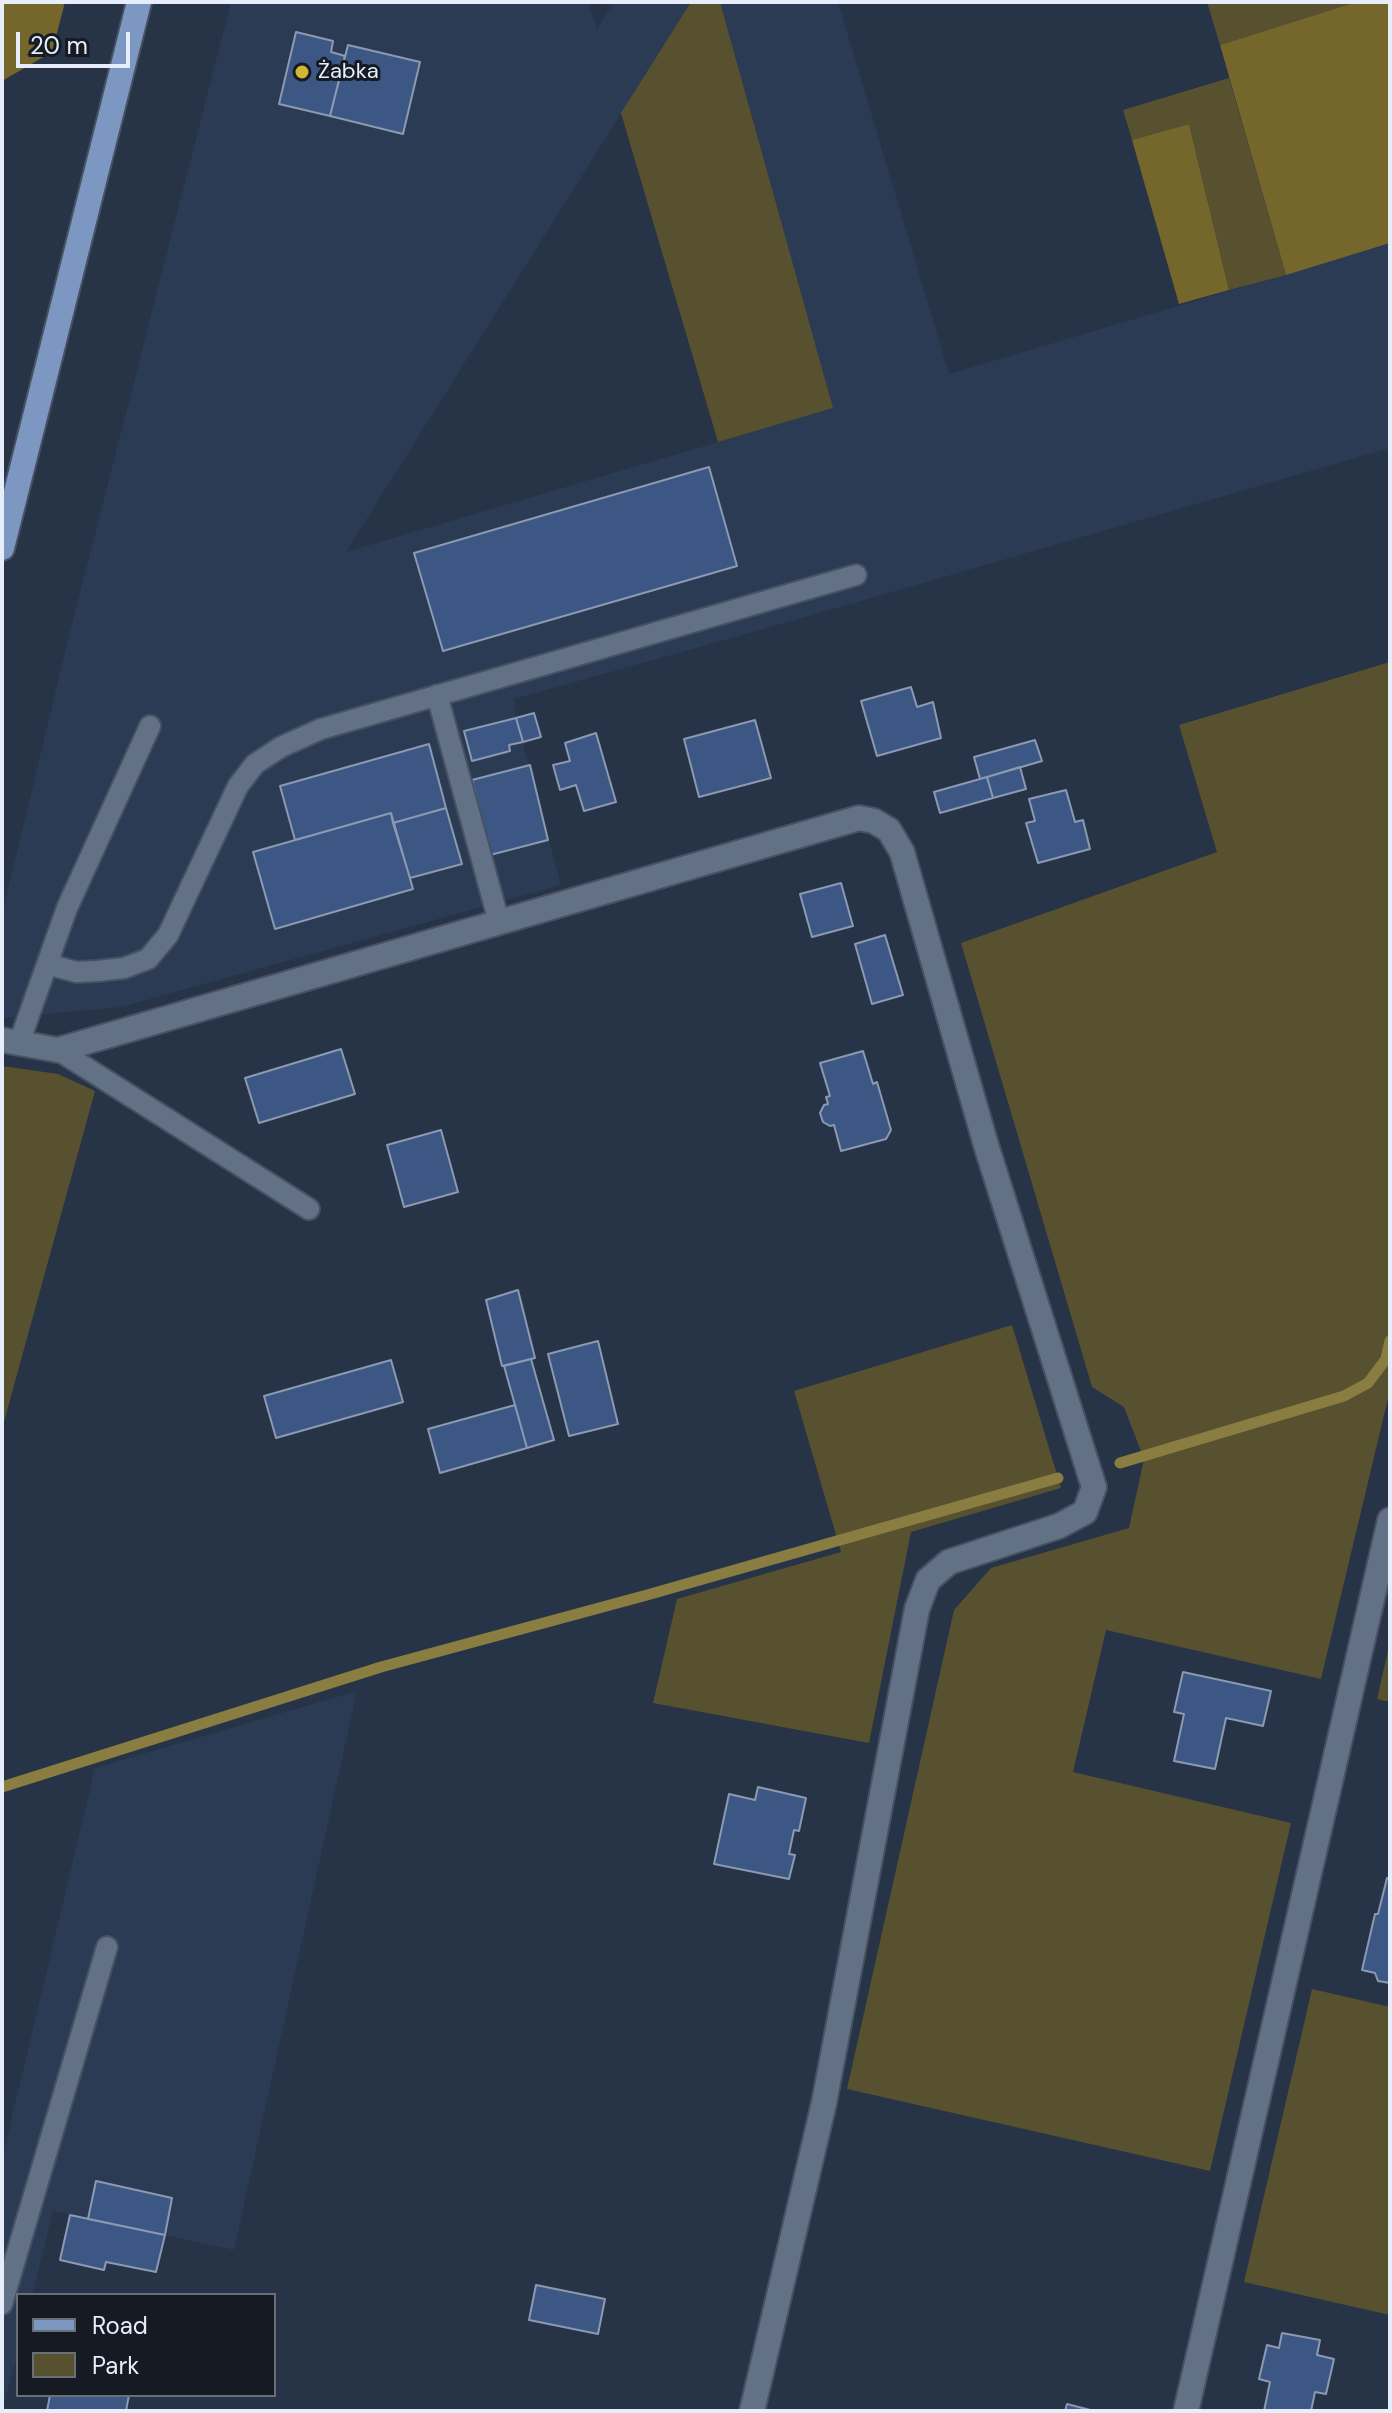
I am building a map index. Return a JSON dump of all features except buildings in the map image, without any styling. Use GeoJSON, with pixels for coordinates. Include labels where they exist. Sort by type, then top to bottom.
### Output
{"type":"FeatureCollection","features":[{"type":"Feature","properties":{"kind":"main road"},"geometry":{"type":"LineString","coordinates":[[2,548],[139,2]]}},
{"type":"Feature","properties":{"kind":"street"},"geometry":{"type":"LineString","coordinates":[[10,1041],[58,1050],[859,818],[874,821],[889,830],[902,852],[986,1145],[1094,1487],[1085,1512],[1059,1526],[949,1562],[928,1580],[917,1609],[824,2103],[752,2411]]}},
{"type":"Feature","properties":{"kind":"street"},"geometry":{"type":"LineString","coordinates":[[1186,2411],[1390,1520]]}},
{"type":"Feature","properties":{"kind":"lane"},"geometry":{"type":"LineString","coordinates":[[47,964],[76,972],[98,971],[124,968],[148,959],[168,935],[238,786],[255,764],[281,747],[321,729],[856,575]]}},
{"type":"Feature","properties":{"kind":"lane"},"geometry":{"type":"LineString","coordinates":[[437,695],[499,922]]}},
{"type":"Feature","properties":{"kind":"lane"},"geometry":{"type":"LineString","coordinates":[[10,1041],[47,964],[67,908],[150,726]]}},
{"type":"Feature","properties":{"kind":"lane"},"geometry":{"type":"LineString","coordinates":[[58,1050],[309,1209]]}},
{"type":"Feature","properties":{"kind":"lane"},"geometry":{"type":"LineString","coordinates":[[2,2304],[107,1947]]}},
{"type":"Feature","properties":{"kind":"shaded area"},"geometry":{"type":"Polygon","coordinates":[[[2,2],[65,2],[52,52],[2,81],[2,2]]]}},
{"type":"Feature","properties":{"kind":"shaded area"},"geometry":{"type":"Polygon","coordinates":[[[231,2],[588,2],[597,29],[614,2],[691,2],[346,552],[833,408],[720,2],[838,2],[949,374],[1390,243],[1390,448],[514,699],[516,718],[561,885],[121,1007],[2,1018],[2,914],[69,636],[231,2]]]}},
{"type":"Feature","properties":{"kind":"shaded area"},"geometry":{"type":"Polygon","coordinates":[[[1356,2],[1390,2],[1390,243],[1286,275],[1220,45],[1356,2]]]}},
{"type":"Feature","properties":{"kind":"shaded area"},"geometry":{"type":"Polygon","coordinates":[[[1189,124],[1229,290],[1179,304],[1132,140],[1189,124]]]}},
{"type":"Feature","properties":{"kind":"shaded area"},"geometry":{"type":"Polygon","coordinates":[[[357,1691],[234,2250],[53,2211],[32,2293],[16,2293],[16,2359],[2,2411],[2,2159],[95,1768],[357,1691]]]}},
{"type":"Feature","properties":{"kind":"green space"},"geometry":{"type":"Polygon","coordinates":[[[691,2],[720,2],[833,408],[718,442],[621,113],[691,2]]]}},
{"type":"Feature","properties":{"kind":"green space"},"geometry":{"type":"Polygon","coordinates":[[[1207,2],[1356,2],[1220,45],[1207,2]]]}},
{"type":"Feature","properties":{"kind":"green space"},"geometry":{"type":"Polygon","coordinates":[[[1229,78],[1286,275],[1229,290],[1189,124],[1132,140],[1123,110],[1229,78]]]}},
{"type":"Feature","properties":{"kind":"green space"},"geometry":{"type":"Polygon","coordinates":[[[1390,662],[1390,1390],[1321,1679],[1106,1630],[1073,1772],[1291,1823],[1210,2171],[847,2089],[954,1610],[991,1568],[1129,1528],[1144,1459],[1124,1407],[1092,1387],[961,943],[1217,852],[1179,725],[1390,662]]]}},
{"type":"Feature","properties":{"kind":"green space"},"geometry":{"type":"Polygon","coordinates":[[[2,1066],[58,1074],[95,1091],[2,1429],[2,1066]]]}},
{"type":"Feature","properties":{"kind":"green space"},"geometry":{"type":"Polygon","coordinates":[[[1012,1325],[1061,1488],[911,1532],[869,1743],[653,1703],[677,1599],[841,1552],[794,1391],[1012,1325]]]}},
{"type":"Feature","properties":{"kind":"green space"},"geometry":{"type":"Polygon","coordinates":[[[1390,1642],[1390,1702],[1377,1699],[1390,1642]]]}},
{"type":"Feature","properties":{"kind":"green space"},"geometry":{"type":"Polygon","coordinates":[[[1312,1989],[1390,2007],[1390,2315],[1244,2282],[1312,1989]]]}},
{"type":"Feature","properties":{"kind":"waterway"},"geometry":{"type":"LineString","coordinates":[[1120,1463],[1344,1396],[1368,1383],[1386,1359],[1390,1341]]}},
{"type":"Feature","properties":{"kind":"waterway"},"geometry":{"type":"LineString","coordinates":[[2,1787],[381,1667],[1058,1478]]}},
{"type":"Feature","properties":{"kind":"place","name":"Żabka"},"geometry":{"type":"Point","coordinates":[302,72]}}]}
